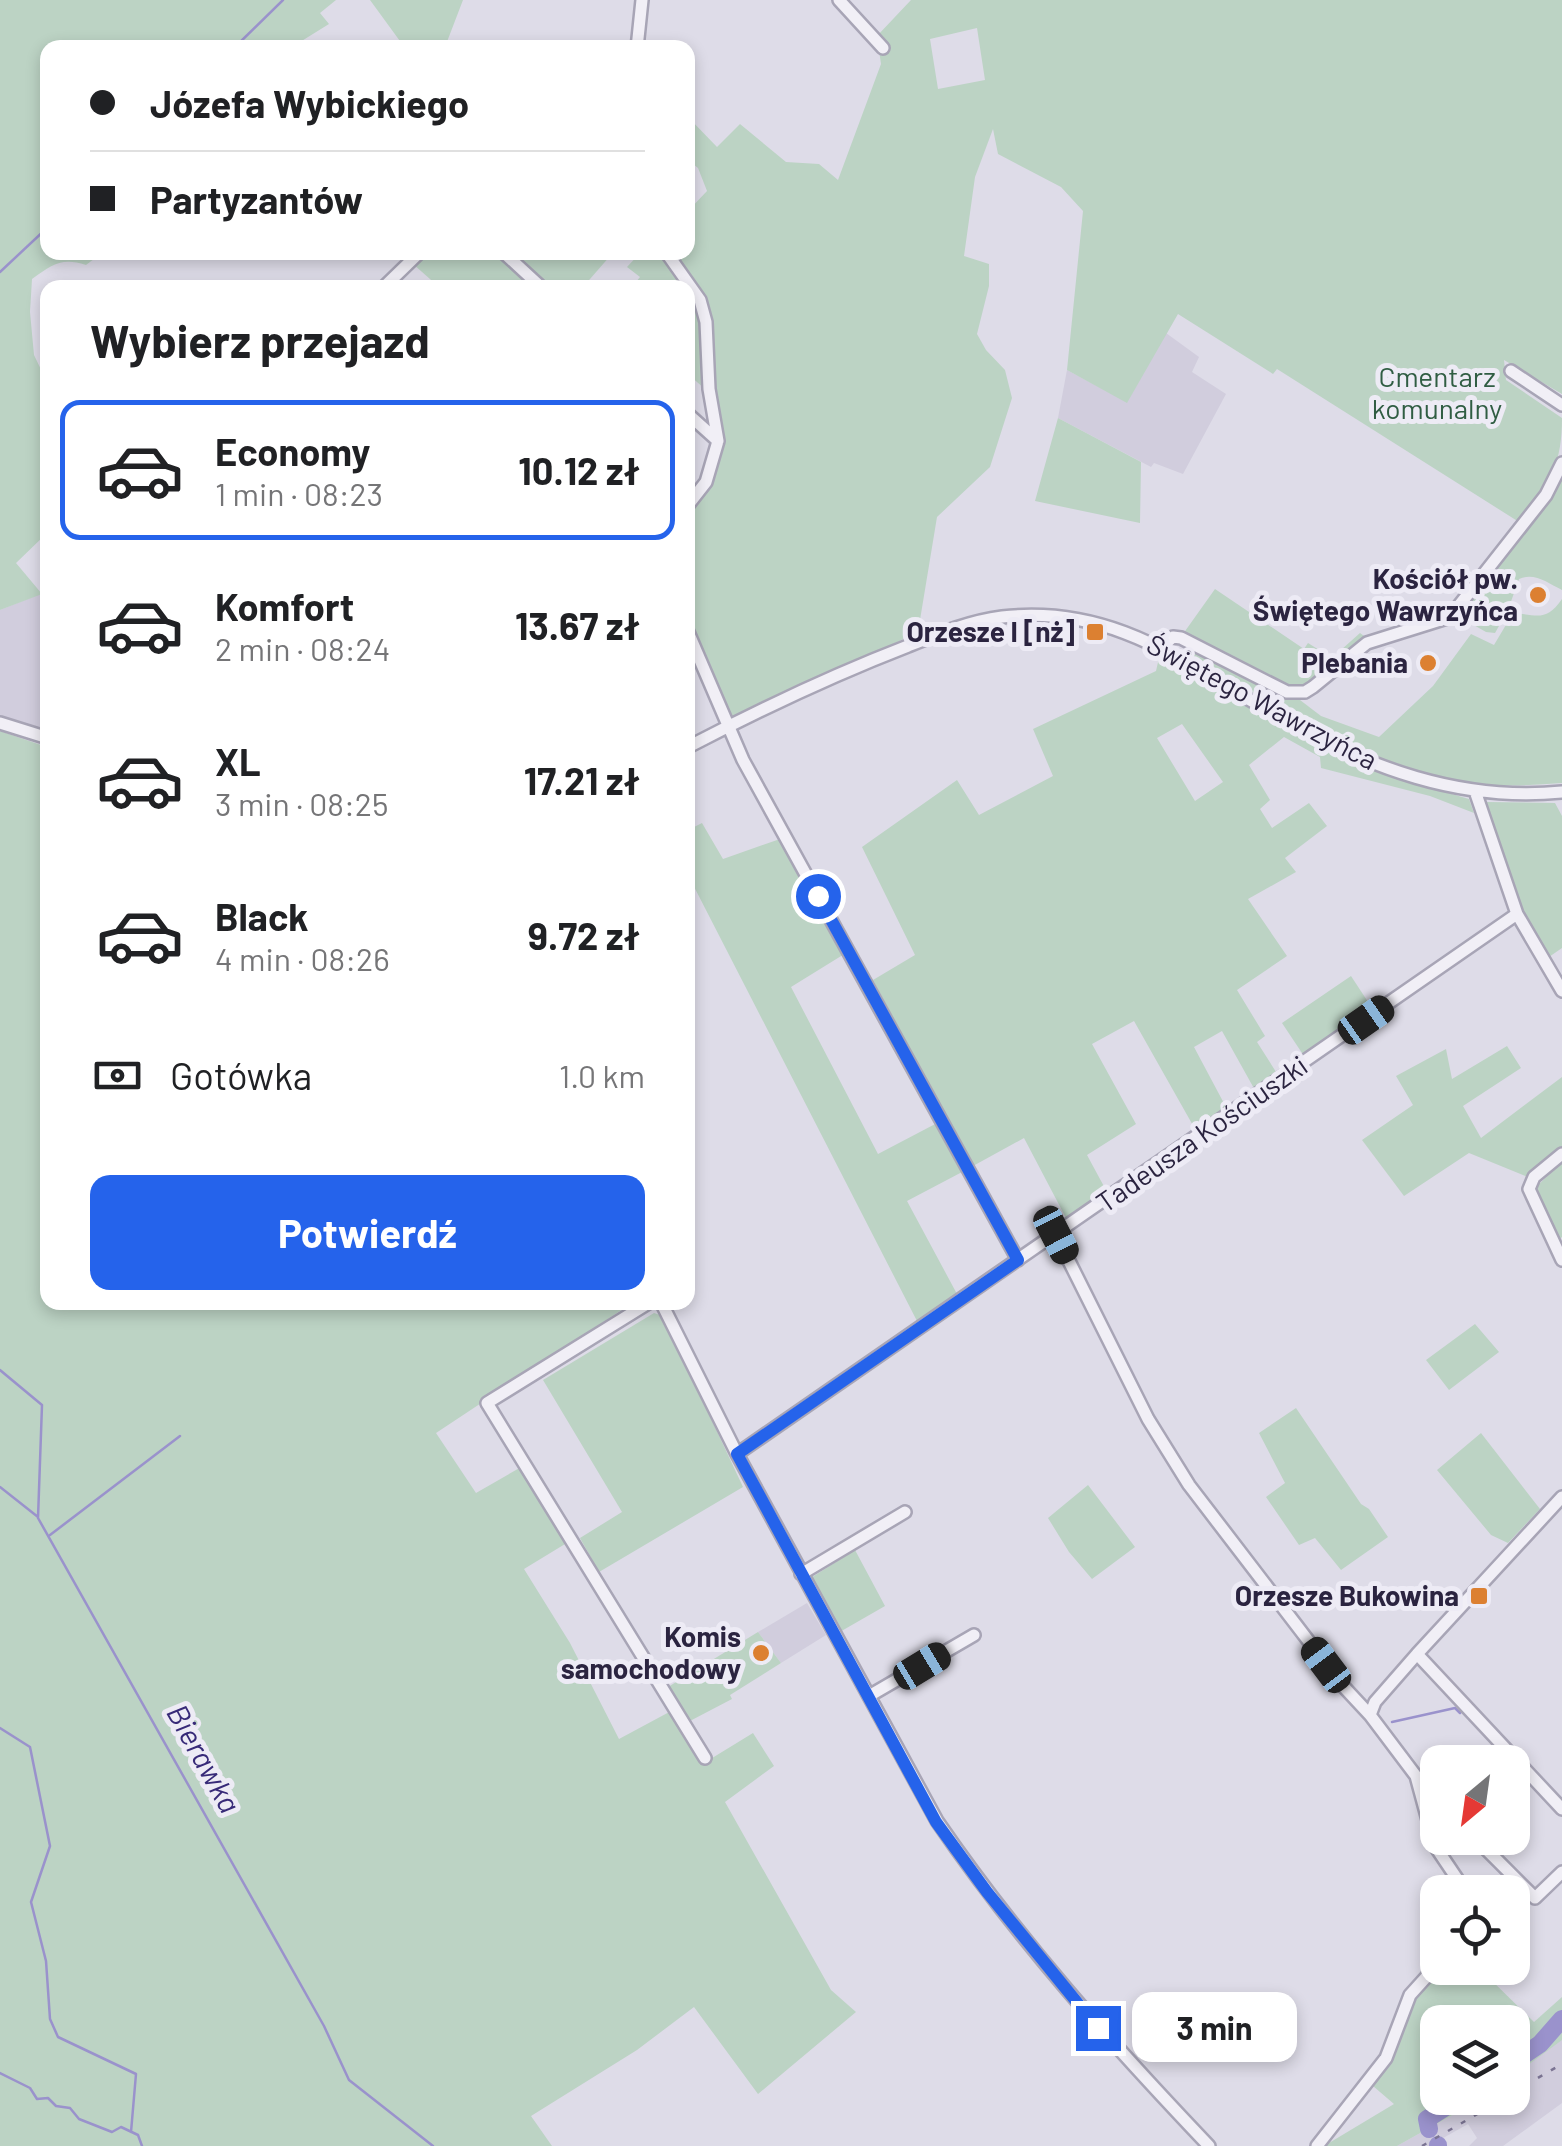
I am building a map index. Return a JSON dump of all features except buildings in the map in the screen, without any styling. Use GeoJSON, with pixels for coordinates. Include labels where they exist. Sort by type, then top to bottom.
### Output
{"type":"FeatureCollection","features":[{"type":"Feature","properties":{"kind":"street"},"geometry":{"type":"LineString","coordinates":[[638,40],[642,0]]}},
{"type":"Feature","properties":{"kind":"street"},"geometry":{"type":"LineString","coordinates":[[839,0],[883,48]]}},
{"type":"Feature","properties":{"kind":"street"},"geometry":{"type":"LineString","coordinates":[[391,280],[412,260]]}},
{"type":"Feature","properties":{"kind":"street"},"geometry":{"type":"LineString","coordinates":[[512,260],[533,280]]}},
{"type":"Feature","properties":{"kind":"street"},"geometry":{"type":"LineString","coordinates":[[695,293],[706,322],[709,389],[718,441],[706,482],[695,496]]}},
{"type":"Feature","properties":{"kind":"street"},"geometry":{"type":"LineString","coordinates":[[1511,371],[1562,404]]}},
{"type":"Feature","properties":{"kind":"street"},"geometry":{"type":"LineString","coordinates":[[695,420],[718,441]]}},
{"type":"Feature","properties":{"kind":"street"},"geometry":{"type":"LineString","coordinates":[[1161,648],[1173,637],[1182,638],[1287,692],[1304,692],[1367,643],[1451,616],[1546,495],[1562,463]]}},
{"type":"Feature","properties":{"kind":"street","name":"Świętego Wawrzyńca"},"geometry":{"type":"LineString","coordinates":[[695,744],[879,657],[974,623],[1001,617],[1048,616],[1121,629],[1344,751],[1418,778],[1517,796],[1559,792]]}},
{"type":"Feature","properties":{"kind":"street"},"geometry":{"type":"LineString","coordinates":[[695,648],[744,760],[1018,1260]]}},
{"type":"Feature","properties":{"kind":"street"},"geometry":{"type":"LineString","coordinates":[[0,723],[40,736]]}},
{"type":"Feature","properties":{"kind":"street"},"geometry":{"type":"LineString","coordinates":[[1475,791],[1516,914],[1562,991]]}},
{"type":"Feature","properties":{"kind":"street"},"geometry":{"type":"LineString","coordinates":[[1559,792],[1562,808]]}},
{"type":"Feature","properties":{"kind":"street","name":"Tadeusza Kościuszki"},"geometry":{"type":"LineString","coordinates":[[737,1454],[1516,914]]}},
{"type":"Feature","properties":{"kind":"street"},"geometry":{"type":"LineString","coordinates":[[1562,1154],[1534,1177],[1529,1189],[1562,1260]]}},
{"type":"Feature","properties":{"kind":"street"},"geometry":{"type":"LineString","coordinates":[[1056,1235],[1148,1419],[1189,1485],[1420,1780]]}},
{"type":"Feature","properties":{"kind":"street"},"geometry":{"type":"LineString","coordinates":[[637,1310],[488,1404],[706,1758]]}},
{"type":"Feature","properties":{"kind":"street"},"geometry":{"type":"LineString","coordinates":[[665,1310],[737,1454],[916,1787],[967,1865],[1098,2028],[1209,2146]]}},
{"type":"Feature","properties":{"kind":"street"},"geometry":{"type":"LineString","coordinates":[[1370,1715],[1375,1702],[1417,1654],[1562,1497]]}},
{"type":"Feature","properties":{"kind":"street"},"geometry":{"type":"LineString","coordinates":[[801,1574],[905,1512]]}},
{"type":"Feature","properties":{"kind":"street"},"geometry":{"type":"LineString","coordinates":[[870,1696],[974,1635]]}},
{"type":"Feature","properties":{"kind":"street"},"geometry":{"type":"LineString","coordinates":[[1417,1654],[1562,1810]]}},
{"type":"Feature","properties":{"kind":"street"},"geometry":{"type":"LineString","coordinates":[[1416,1776],[1435,1846],[1455,1875]]}},
{"type":"Feature","properties":{"kind":"street"},"geometry":{"type":"LineString","coordinates":[[1492,1855],[1535,1898],[1562,1872]]}},
{"type":"Feature","properties":{"kind":"street"},"geometry":{"type":"LineString","coordinates":[[1317,2146],[1386,2058],[1410,1994],[1420,1983]]}},
{"type":"Feature","properties":{"kind":"shaded area"},"geometry":{"type":"Polygon","coordinates":[[[1166,333],[1199,357],[1192,372],[1226,394],[1183,474],[1154,463],[1151,467],[1058,418],[1067,370],[1127,402],[1166,333]]]}},
{"type":"Feature","properties":{"kind":"shaded area"},"geometry":{"type":"Polygon","coordinates":[[[40,594],[40,729],[0,716],[0,610],[40,594]]]}},
{"type":"Feature","properties":{"kind":"shaded area"},"geometry":{"type":"Polygon","coordinates":[[[807,1603],[826,1635],[781,1663],[758,1632],[807,1603]]]}},
{"type":"Feature","properties":{"kind":"shaded area"},"geometry":{"type":"Polygon","coordinates":[[[1562,2038],[1562,2103],[1503,2146],[1469,2146],[1477,2138],[1468,2124],[1429,2146],[1397,2146],[1453,2115],[1530,2115],[1530,2063],[1562,2038]]]}},
{"type":"Feature","properties":{"kind":"green space"},"geometry":{"type":"Polygon","coordinates":[[[0,0],[336,0],[320,13],[329,24],[303,40],[40,40],[40,260],[93,260],[86,265],[57,264],[32,279],[30,312],[34,355],[40,367],[40,540],[16,563],[40,595],[0,610],[0,0]]]}},
{"type":"Feature","properties":{"kind":"green space"},"geometry":{"type":"Polygon","coordinates":[[[370,0],[463,0],[448,40],[399,40],[370,0]]]}},
{"type":"Feature","properties":{"kind":"green space","name":"Cmentarz komunalny"},"geometry":{"type":"Polygon","coordinates":[[[911,0],[1562,0],[1562,394],[1504,360],[1506,380],[1562,418],[1556,463],[1538,497],[1519,522],[1277,369],[1273,374],[1178,314],[1127,403],[1067,370],[1083,211],[1061,187],[998,154],[993,129],[975,177],[964,256],[989,264],[989,286],[977,334],[1005,370],[1012,398],[990,467],[937,517],[918,632],[730,722],[695,663],[695,503],[702,494],[721,430],[708,315],[695,294],[695,280],[686,280],[673,260],[695,260],[695,204],[707,191],[695,166],[695,124],[717,147],[740,124],[786,162],[819,164],[838,180],[881,64],[877,36],[911,0]],[[977,28],[930,39],[938,89],[985,80],[977,28]]]}},
{"type":"Feature","properties":{"kind":"green space"},"geometry":{"type":"Polygon","coordinates":[[[418,260],[506,260],[526,279],[431,280],[413,264],[418,260]]]}},
{"type":"Feature","properties":{"kind":"green space"},"geometry":{"type":"Polygon","coordinates":[[[519,260],[607,260],[589,280],[541,280],[519,260]]]}},
{"type":"Feature","properties":{"kind":"green space"},"geometry":{"type":"Polygon","coordinates":[[[634,260],[665,260],[680,280],[638,280],[640,277],[627,267],[634,260]]]}},
{"type":"Feature","properties":{"kind":"green space"},"geometry":{"type":"Polygon","coordinates":[[[695,303],[702,325],[706,390],[695,380],[695,303]]]}},
{"type":"Feature","properties":{"kind":"green space"},"geometry":{"type":"Polygon","coordinates":[[[1058,418],[1141,462],[1140,523],[1035,501],[1058,418]]]}},
{"type":"Feature","properties":{"kind":"green space"},"geometry":{"type":"Polygon","coordinates":[[[1562,466],[1562,590],[1536,578],[1519,579],[1495,633],[1486,632],[1458,616],[1521,531],[1562,466]]]}},
{"type":"Feature","properties":{"kind":"green space"},"geometry":{"type":"Polygon","coordinates":[[[1215,589],[1304,649],[1308,643],[1332,658],[1360,633],[1368,639],[1302,688],[1285,686],[1183,634],[1215,589]]]}},
{"type":"Feature","properties":{"kind":"green space"},"geometry":{"type":"Polygon","coordinates":[[[1562,599],[1562,783],[1468,783],[1418,773],[1316,730],[1189,656],[1196,651],[1283,696],[1300,700],[1321,716],[1379,737],[1433,686],[1471,634],[1494,645],[1513,613],[1546,614],[1562,599]]]}},
{"type":"Feature","properties":{"kind":"green space"},"geometry":{"type":"Polygon","coordinates":[[[1159,658],[1356,766],[1469,799],[1474,813],[1430,796],[1321,768],[1320,757],[1284,737],[1249,765],[1270,800],[1260,809],[1272,828],[1309,803],[1327,826],[1285,858],[1296,872],[1248,899],[1287,956],[1237,990],[1265,1036],[1257,1042],[1278,1075],[1256,1092],[1222,1031],[1194,1047],[1227,1109],[1195,1129],[1134,1021],[1092,1044],[1136,1124],[1087,1155],[1107,1192],[1066,1218],[1024,1138],[973,1166],[873,980],[915,955],[862,847],[957,780],[979,815],[1053,776],[1033,729],[1156,671],[1159,658]],[[1182,724],[1157,738],[1195,801],[1223,782],[1182,724]]]}},
{"type":"Feature","properties":{"kind":"green space"},"geometry":{"type":"Polygon","coordinates":[[[0,731],[40,745],[40,1310],[621,1310],[436,1433],[476,1493],[523,1466],[570,1541],[524,1569],[570,1643],[619,1739],[673,1710],[704,1763],[753,1733],[774,1766],[725,1802],[831,1990],[856,2012],[758,2094],[694,2007],[637,2050],[531,2116],[552,2146],[0,2146],[0,731]]]}},
{"type":"Feature","properties":{"kind":"green space"},"geometry":{"type":"Polygon","coordinates":[[[1486,802],[1555,803],[1562,816],[1562,948],[1546,959],[1520,913],[1483,808],[1486,802]]]}},
{"type":"Feature","properties":{"kind":"green space"},"geometry":{"type":"Polygon","coordinates":[[[702,823],[723,859],[780,839],[846,953],[791,987],[878,1154],[939,1122],[964,1171],[907,1201],[957,1294],[917,1321],[695,889],[695,826],[702,823]]]}},
{"type":"Feature","properties":{"kind":"green space"},"geometry":{"type":"Polygon","coordinates":[[[1351,976],[1372,1008],[1304,1056],[1282,1023],[1351,976]]]}},
{"type":"Feature","properties":{"kind":"green space"},"geometry":{"type":"Polygon","coordinates":[[[1507,1046],[1521,1068],[1463,1106],[1481,1138],[1562,1077],[1562,1151],[1530,1178],[1469,1153],[1404,1196],[1362,1140],[1413,1105],[1396,1076],[1446,1049],[1452,1079],[1507,1046]]]}},
{"type":"Feature","properties":{"kind":"green space"},"geometry":{"type":"Polygon","coordinates":[[[1562,1162],[1562,1237],[1557,1241],[1535,1199],[1535,1188],[1562,1162]]]}},
{"type":"Feature","properties":{"kind":"green space"},"geometry":{"type":"Polygon","coordinates":[[[654,1313],[663,1316],[743,1487],[599,1572],[580,1538],[622,1512],[543,1380],[654,1313]]]}},
{"type":"Feature","properties":{"kind":"green space"},"geometry":{"type":"Polygon","coordinates":[[[1475,1324],[1499,1352],[1449,1390],[1426,1360],[1475,1324]]]}},
{"type":"Feature","properties":{"kind":"green space"},"geometry":{"type":"Polygon","coordinates":[[[1296,1408],[1388,1537],[1341,1570],[1315,1538],[1299,1545],[1266,1497],[1285,1483],[1259,1433],[1296,1408]]]}},
{"type":"Feature","properties":{"kind":"green space"},"geometry":{"type":"Polygon","coordinates":[[[1481,1433],[1540,1509],[1508,1543],[1491,1535],[1437,1470],[1481,1433]]]}},
{"type":"Feature","properties":{"kind":"green space"},"geometry":{"type":"Polygon","coordinates":[[[1088,1485],[1135,1547],[1092,1579],[1048,1518],[1088,1485]]]}},
{"type":"Feature","properties":{"kind":"green space"},"geometry":{"type":"Polygon","coordinates":[[[855,1550],[885,1606],[838,1633],[809,1579],[855,1550]]]}},
{"type":"Feature","properties":{"kind":"green space"},"geometry":{"type":"Polygon","coordinates":[[[758,1632],[781,1663],[730,1695],[732,1699],[688,1722],[668,1687],[758,1632]]]}},
{"type":"Feature","properties":{"kind":"green space"},"geometry":{"type":"Polygon","coordinates":[[[1427,1985],[1496,1985],[1517,2005],[1420,2005],[1420,2115],[1453,2115],[1397,2146],[1324,2146],[1394,2104],[1373,2086],[1396,2049],[1419,1995],[1427,1985]]]}},
{"type":"Feature","properties":{"kind":"green space"},"geometry":{"type":"Polygon","coordinates":[[[1562,1997],[1562,2040],[1530,2064],[1530,2018],[1534,2022],[1562,1997]]]}},
{"type":"Feature","properties":{"kind":"waterway"},"geometry":{"type":"LineString","coordinates":[[242,40],[283,0]]}},
{"type":"Feature","properties":{"kind":"waterway"},"geometry":{"type":"LineString","coordinates":[[0,272],[40,234]]}},
{"type":"Feature","properties":{"kind":"waterway","name":"Bierawka"},"geometry":{"type":"LineString","coordinates":[[0,1370],[42,1405],[38,1518],[324,2026],[349,2080],[433,2146]]}},
{"type":"Feature","properties":{"kind":"waterway"},"geometry":{"type":"LineString","coordinates":[[50,1535],[180,1436]]}},
{"type":"Feature","properties":{"kind":"waterway"},"geometry":{"type":"LineString","coordinates":[[0,1487],[38,1517]]}},
{"type":"Feature","properties":{"kind":"waterway"},"geometry":{"type":"LineString","coordinates":[[1392,1722],[1455,1708],[1460,1713]]}},
{"type":"Feature","properties":{"kind":"waterway"},"geometry":{"type":"LineString","coordinates":[[0,1728],[30,1747],[50,1846],[31,1902],[46,1961],[50,2019],[58,2037],[136,2074],[131,2132]]}},
{"type":"Feature","properties":{"kind":"waterway","name":"Bierawka"},"geometry":{"type":"LineString","coordinates":[[1530,2051],[1562,2019]]}},
{"type":"Feature","properties":{"kind":"waterway"},"geometry":{"type":"LineString","coordinates":[[0,2073],[30,2088],[37,2099],[48,2098],[56,2106],[70,2108],[79,2119],[112,2132],[121,2127],[138,2135],[142,2146]]}},
{"type":"Feature","properties":{"kind":"waterway","name":"Bierawka"},"geometry":{"type":"LineString","coordinates":[[1429,2129],[1427,2119],[1433,2115]]}},
{"type":"Feature","properties":{"kind":"railway"},"geometry":{"type":"LineString","coordinates":[[1530,2083],[1562,2064]]}},
{"type":"Feature","properties":{"kind":"railway"},"geometry":{"type":"LineString","coordinates":[[1422,2146],[1476,2115]]}},
{"type":"Feature","properties":{"kind":"place","name":"Kościół pw. Świętego Wawrzyńca"},"geometry":{"type":"Point","coordinates":[1538,595]}},
{"type":"Feature","properties":{"kind":"place","name":"Orzesze I [nż]"},"geometry":{"type":"Point","coordinates":[1095,632]}},
{"type":"Feature","properties":{"kind":"place","name":"Plebania"},"geometry":{"type":"Point","coordinates":[1428,663]}},
{"type":"Feature","properties":{"kind":"place","name":"Orzesze Bukowina"},"geometry":{"type":"Point","coordinates":[1479,1596]}},
{"type":"Feature","properties":{"kind":"place","name":"Komis samochodowy"},"geometry":{"type":"Point","coordinates":[761,1653]}},
{"type":"Feature","properties":{"kind":"route"},"geometry":{"type":"LineString","coordinates":[[818,896],[1018,1260],[737,1454],[936,1822],[987,1892],[1098,2028]]}}]}
